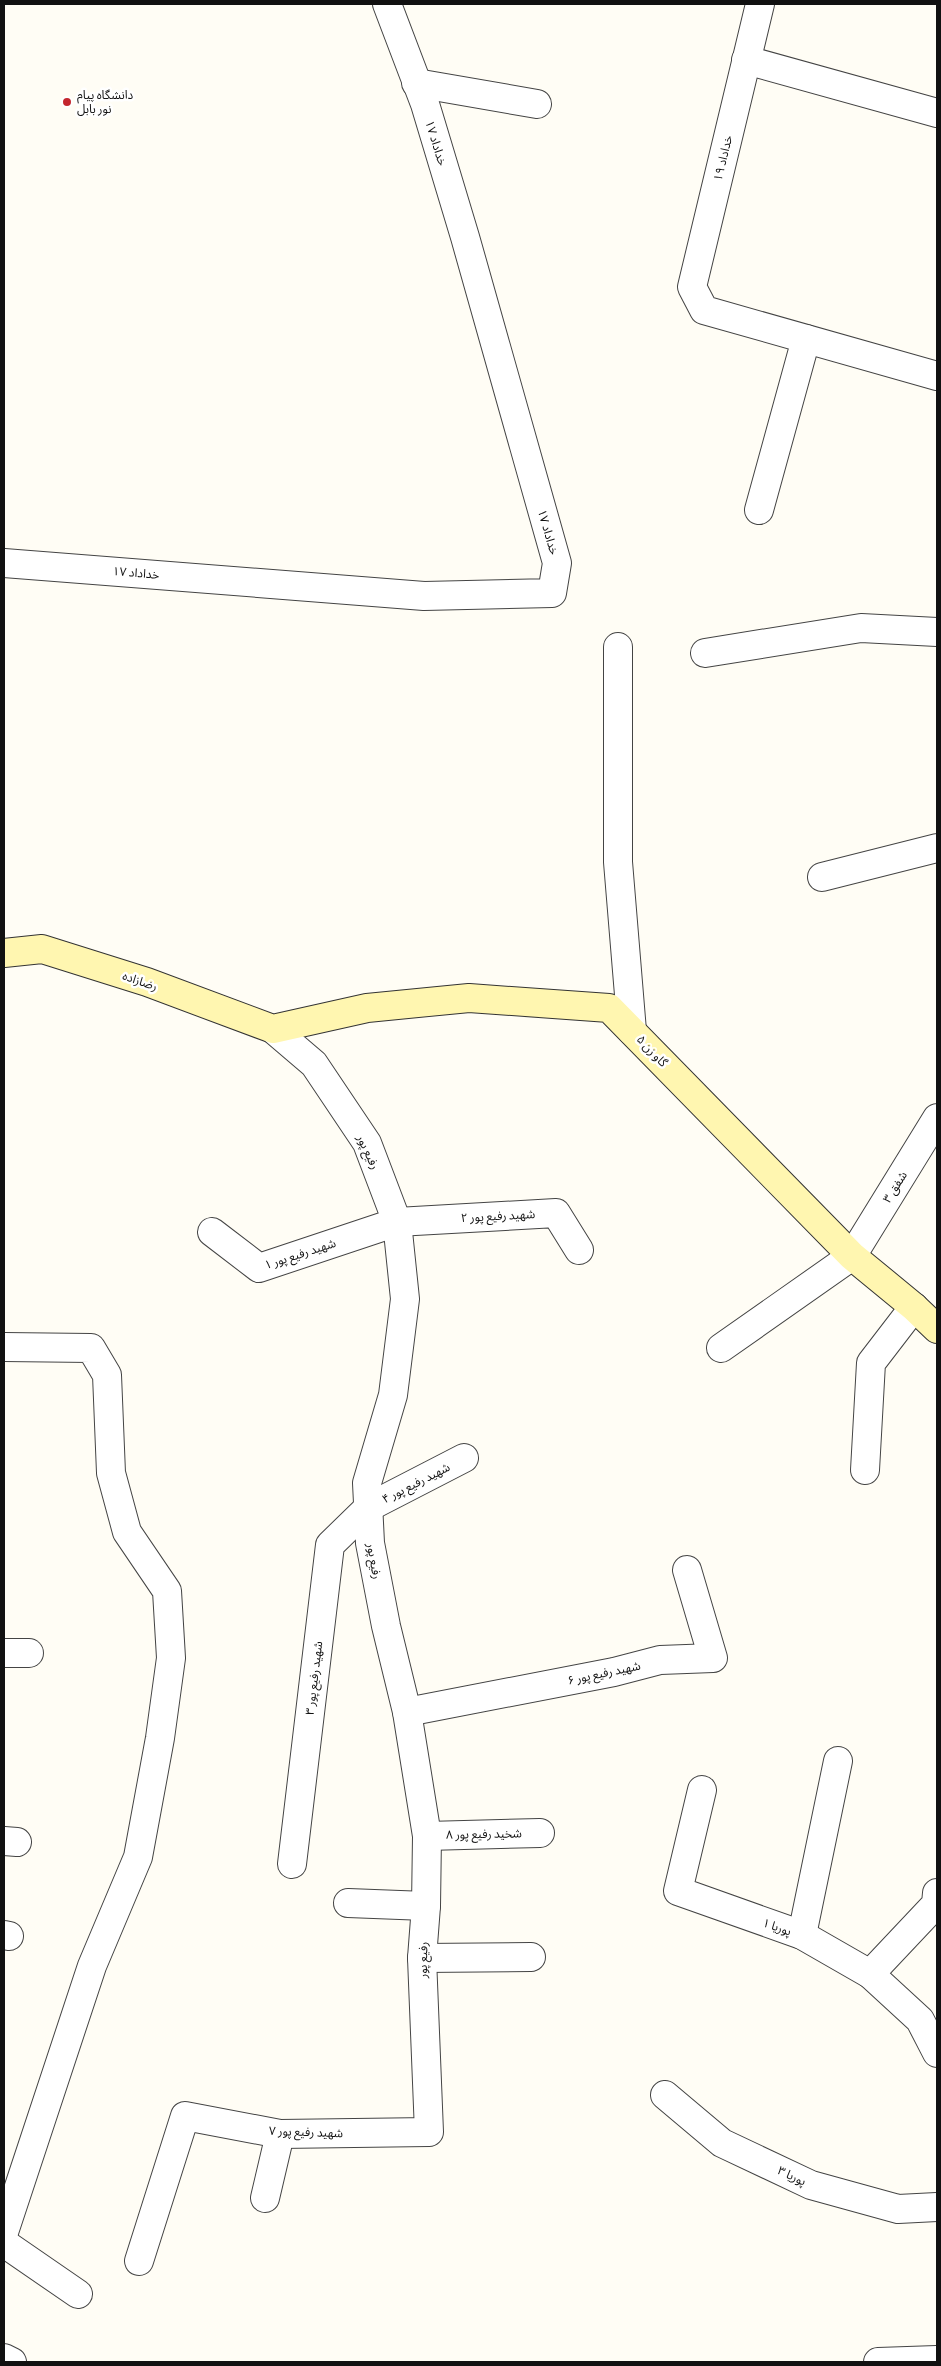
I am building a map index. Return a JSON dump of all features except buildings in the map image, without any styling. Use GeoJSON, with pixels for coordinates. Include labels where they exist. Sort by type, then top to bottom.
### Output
{"type":"FeatureCollection","features":[{"type":"Feature","properties":{"kind":"street","name":"خداداد ۱۷"},"geometry":{"type":"LineString","coordinates":[[4,562],[424,596],[552,593],[557,563],[465,237],[416,82],[387,4]]}},
{"type":"Feature","properties":{"kind":"street","name":"خداداد ۱۹"},"geometry":{"type":"LineString","coordinates":[[760,4],[692,287],[704,310],[806,339]]}},
{"type":"Feature","properties":{"kind":"street"},"geometry":{"type":"LineString","coordinates":[[746,60],[937,113]]}},
{"type":"Feature","properties":{"kind":"street"},"geometry":{"type":"LineString","coordinates":[[416,82],[537,104]]}},
{"type":"Feature","properties":{"kind":"street"},"geometry":{"type":"LineString","coordinates":[[759,510],[806,339],[937,376]]}},
{"type":"Feature","properties":{"kind":"street"},"geometry":{"type":"LineString","coordinates":[[705,653],[861,628],[937,632]]}},
{"type":"Feature","properties":{"kind":"street"},"geometry":{"type":"LineString","coordinates":[[618,647],[618,862],[632,1031]]}},
{"type":"Feature","properties":{"kind":"street"},"geometry":{"type":"LineString","coordinates":[[822,877],[937,848]]}},
{"type":"Feature","properties":{"kind":"street","name":"رضازاده"},"geometry":{"type":"LineString","coordinates":[[4,954],[42,949],[147,982],[273,1029]]}},
{"type":"Feature","properties":{"kind":"street","name":"گاو زن ۵"},"geometry":{"type":"LineString","coordinates":[[273,1029],[367,1008],[469,998],[609,1008],[852,1256],[914,1307],[937,1329]]}},
{"type":"Feature","properties":{"kind":"street","name":"رفیع پور"},"geometry":{"type":"LineString","coordinates":[[273,1029],[314,1064],[366,1143],[397,1222],[405,1299],[393,1395],[367,1483],[370,1543],[386,1626],[406,1712],[427,1836],[426,1906],[422,1958],[429,2132]]}},
{"type":"Feature","properties":{"kind":"street","name":"شفق ۳"},"geometry":{"type":"LineString","coordinates":[[852,1256],[937,1118]]}},
{"type":"Feature","properties":{"kind":"street","name":"شهید رفیع پور ۲"},"geometry":{"type":"LineString","coordinates":[[397,1222],[556,1213],[579,1250]]}},
{"type":"Feature","properties":{"kind":"street","name":"شهید رفیع پور ۱"},"geometry":{"type":"LineString","coordinates":[[212,1232],[259,1268],[397,1222]]}},
{"type":"Feature","properties":{"kind":"street"},"geometry":{"type":"LineString","coordinates":[[721,1348],[852,1256]]}},
{"type":"Feature","properties":{"kind":"street"},"geometry":{"type":"LineString","coordinates":[[865,1470],[871,1363],[914,1307]]}},
{"type":"Feature","properties":{"kind":"street"},"geometry":{"type":"LineString","coordinates":[[4,1347],[91,1348],[107,1375],[111,1473],[127,1532],[168,1591],[171,1658],[160,1738],[138,1857],[92,1966],[4,2232]]}},
{"type":"Feature","properties":{"kind":"street","name":"شهید رفیع پور ۴"},"geometry":{"type":"LineString","coordinates":[[368,1507],[464,1458]]}},
{"type":"Feature","properties":{"kind":"street","name":"شهید رفیع پور ۳"},"geometry":{"type":"LineString","coordinates":[[292,1864],[330,1545],[368,1507]]}},
{"type":"Feature","properties":{"kind":"street","name":"شهید رفیع پور ۶"},"geometry":{"type":"LineString","coordinates":[[406,1712],[614,1672],[660,1660],[713,1658],[688,1570]]}},
{"type":"Feature","properties":{"kind":"street"},"geometry":{"type":"LineString","coordinates":[[802,1935],[838,1761]]}},
{"type":"Feature","properties":{"kind":"street","name":"پوریا ۱"},"geometry":{"type":"LineString","coordinates":[[702,1790],[678,1891],[802,1935],[870,1974],[920,2020],[937,2053]]}},
{"type":"Feature","properties":{"kind":"street","name":"شخید رفیع پور ۸"},"geometry":{"type":"LineString","coordinates":[[427,1836],[540,1833]]}},
{"type":"Feature","properties":{"kind":"street"},"geometry":{"type":"LineString","coordinates":[[870,1974],[936,1904],[937,1894]]}},
{"type":"Feature","properties":{"kind":"street"},"geometry":{"type":"LineString","coordinates":[[348,1903],[426,1906]]}},
{"type":"Feature","properties":{"kind":"street"},"geometry":{"type":"LineString","coordinates":[[422,1958],[531,1957]]}},
{"type":"Feature","properties":{"kind":"street","name":"پوریا ۳"},"geometry":{"type":"LineString","coordinates":[[665,2095],[722,2142],[811,2184],[898,2209],[937,2207]]}},
{"type":"Feature","properties":{"kind":"street","name":"شهید رفیع پور ۷"},"geometry":{"type":"LineString","coordinates":[[139,2261],[185,2116],[280,2134],[429,2132]]}},
{"type":"Feature","properties":{"kind":"street"},"geometry":{"type":"LineString","coordinates":[[265,2198],[280,2134]]}},
{"type":"Feature","properties":{"kind":"street"},"geometry":{"type":"LineString","coordinates":[[4,2243],[78,2294]]}},
{"type":"Feature","properties":{"kind":"street"},"geometry":{"type":"LineString","coordinates":[[4,2358],[12,2362]]}},
{"type":"Feature","properties":{"kind":"street"},"geometry":{"type":"LineString","coordinates":[[878,2362],[937,2360]]}},
{"type":"Feature","properties":{"kind":"place","name":"دانشگاه پیام نور بابل"},"geometry":{"type":"Point","coordinates":[67,102]}}]}
